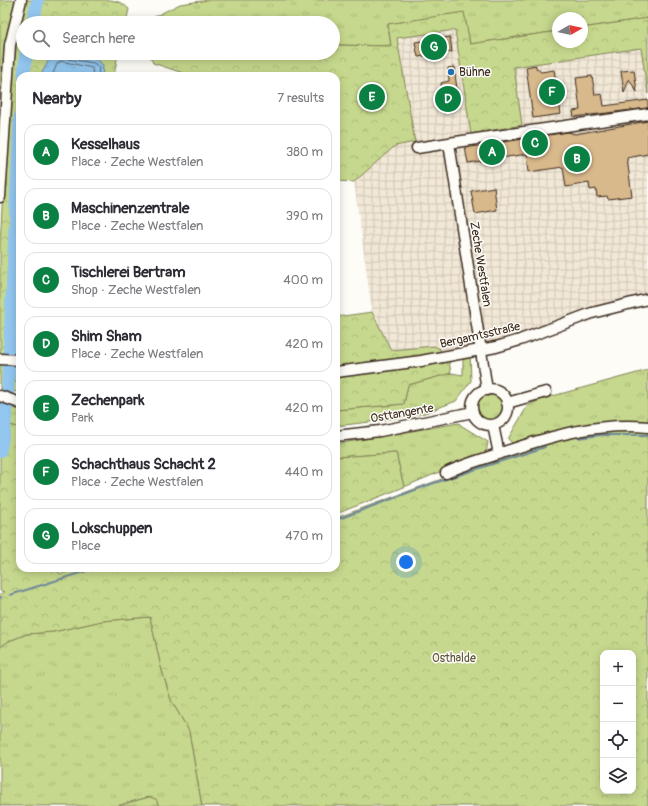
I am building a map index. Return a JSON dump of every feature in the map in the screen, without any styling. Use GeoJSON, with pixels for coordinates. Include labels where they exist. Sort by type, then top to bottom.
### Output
{"type":"FeatureCollection","features":[{"type":"Feature","properties":{"kind":"street"},"geometry":{"type":"LineString","coordinates":[[17,16],[21,0]]}},
{"type":"Feature","properties":{"kind":"street"},"geometry":{"type":"LineString","coordinates":[[0,197],[10,45],[16,20]]}},
{"type":"Feature","properties":{"kind":"street"},"geometry":{"type":"LineString","coordinates":[[417,148],[648,114]]}},
{"type":"Feature","properties":{"kind":"street","name":"Zeche Westfalen"},"geometry":{"type":"LineString","coordinates":[[449,143],[487,390]]}},
{"type":"Feature","properties":{"kind":"street","name":"Bergamtsstraße"},"geometry":{"type":"LineString","coordinates":[[340,371],[421,361],[481,350],[520,340],[592,313],[648,299]]}},
{"type":"Feature","properties":{"kind":"street"},"geometry":{"type":"LineString","coordinates":[[0,359],[16,360]]}},
{"type":"Feature","properties":{"kind":"street"},"geometry":{"type":"LineString","coordinates":[[487,390],[497,391],[502,394],[507,403],[508,409],[503,419],[493,425],[483,424],[478,421],[473,412],[474,400],[477,395],[487,390]]}},
{"type":"Feature","properties":{"kind":"street"},"geometry":{"type":"LineString","coordinates":[[507,403],[546,392]]}},
{"type":"Feature","properties":{"kind":"street"},"geometry":{"type":"LineString","coordinates":[[0,396],[16,402]]}},
{"type":"Feature","properties":{"kind":"street","name":"Osttangente"},"geometry":{"type":"LineString","coordinates":[[340,436],[380,431],[473,412]]}},
{"type":"Feature","properties":{"kind":"street"},"geometry":{"type":"LineString","coordinates":[[493,425],[499,454]]}},
{"type":"Feature","properties":{"kind":"street"},"geometry":{"type":"LineString","coordinates":[[446,473],[460,466],[549,437],[590,428],[636,426],[648,427]]}},
{"type":"Feature","properties":{"kind":"shaded area"},"geometry":{"type":"Polygon","coordinates":[[[455,30],[471,133],[513,67],[641,48],[648,94],[648,296],[495,343],[440,353],[434,346],[391,350],[372,312],[354,182],[395,145],[415,142],[397,38],[455,30]]]}},
{"type":"Feature","properties":{"kind":"green space"},"geometry":{"type":"Polygon","coordinates":[[[1,0],[17,0],[0,145],[0,2],[1,0]]]}},
{"type":"Feature","properties":{"kind":"green space"},"geometry":{"type":"Polygon","coordinates":[[[24,0],[111,0],[122,3],[129,9],[128,16],[20,16],[24,0]]]}},
{"type":"Feature","properties":{"kind":"green space"},"geometry":{"type":"Polygon","coordinates":[[[209,0],[648,0],[648,18],[588,27],[588,12],[552,12],[552,32],[470,44],[464,13],[388,24],[391,46],[340,45],[340,16],[156,16],[180,4],[209,0]]]}},
{"type":"Feature","properties":{"kind":"green space"},"geometry":{"type":"Polygon","coordinates":[[[464,12],[470,44],[552,32],[552,48],[588,48],[588,27],[648,18],[648,94],[641,48],[514,67],[522,125],[471,134],[455,30],[397,38],[415,142],[395,146],[354,182],[340,181],[340,72],[180,72],[153,63],[152,60],[340,60],[340,45],[391,46],[388,24],[464,12]]]}},
{"type":"Feature","properties":{"kind":"green space"},"geometry":{"type":"Polygon","coordinates":[[[16,34],[16,60],[51,60],[43,72],[16,72],[16,357],[0,356],[0,244],[7,117],[13,47],[16,34]]]}},
{"type":"Feature","properties":{"kind":"green space"},"geometry":{"type":"Polygon","coordinates":[[[97,60],[117,60],[115,72],[102,72],[103,65],[97,60]]]}},
{"type":"Feature","properties":{"kind":"green space"},"geometry":{"type":"Polygon","coordinates":[[[372,312],[391,350],[434,346],[440,349],[440,353],[340,366],[340,316],[372,312]]]}},
{"type":"Feature","properties":{"kind":"green space"},"geometry":{"type":"Polygon","coordinates":[[[470,354],[471,381],[456,401],[425,413],[340,426],[340,410],[404,404],[408,385],[451,373],[463,375],[463,356],[470,354]]]}},
{"type":"Feature","properties":{"kind":"green space"},"geometry":{"type":"Polygon","coordinates":[[[449,361],[451,373],[408,385],[404,404],[340,410],[340,377],[449,361]]]}},
{"type":"Feature","properties":{"kind":"green space","name":"Osthalde"},"geometry":{"type":"Polygon","coordinates":[[[0,363],[16,363],[16,377],[8,374],[5,423],[16,427],[16,572],[59,572],[60,574],[67,572],[340,572],[340,517],[477,466],[554,441],[591,433],[612,431],[648,431],[648,806],[202,806],[189,731],[171,700],[161,667],[150,617],[102,621],[53,632],[27,634],[9,641],[0,647],[0,594],[5,592],[0,591],[0,363]]]}},
{"type":"Feature","properties":{"kind":"green space"},"geometry":{"type":"Polygon","coordinates":[[[648,370],[648,423],[612,423],[563,429],[512,443],[508,439],[528,405],[549,397],[648,370]]]}},
{"type":"Feature","properties":{"kind":"green space"},"geometry":{"type":"Polygon","coordinates":[[[10,374],[16,377],[16,392],[9,390],[10,374]]]}},
{"type":"Feature","properties":{"kind":"green space"},"geometry":{"type":"Polygon","coordinates":[[[490,393],[500,397],[504,407],[500,417],[490,421],[480,417],[476,407],[480,397],[490,393]]]}},
{"type":"Feature","properties":{"kind":"green space"},"geometry":{"type":"Polygon","coordinates":[[[9,407],[16,409],[16,427],[9,425],[9,407]]]}},
{"type":"Feature","properties":{"kind":"green space"},"geometry":{"type":"Polygon","coordinates":[[[459,423],[488,442],[486,453],[453,464],[444,470],[404,487],[396,453],[340,457],[340,443],[459,423]]]}},
{"type":"Feature","properties":{"kind":"green space"},"geometry":{"type":"Polygon","coordinates":[[[396,453],[404,487],[340,512],[340,457],[396,453]]]}},
{"type":"Feature","properties":{"kind":"green space"},"geometry":{"type":"Polygon","coordinates":[[[150,617],[161,667],[171,700],[189,731],[202,806],[159,806],[149,797],[117,806],[0,806],[0,647],[9,641],[27,634],[53,632],[102,621],[150,617]]]}},
{"type":"Feature","properties":{"kind":"green space"},"geometry":{"type":"Polygon","coordinates":[[[149,797],[156,799],[159,806],[117,806],[149,797]]]}},
{"type":"Feature","properties":{"kind":"water"},"geometry":{"type":"Polygon","coordinates":[[[49,60],[97,60],[103,65],[102,72],[43,72],[49,60]]]}},
{"type":"Feature","properties":{"kind":"building"},"geometry":{"type":"Polygon","coordinates":[[[450,37],[452,52],[418,57],[415,42],[450,37]]]}},
{"type":"Feature","properties":{"kind":"building"},"geometry":{"type":"Polygon","coordinates":[[[536,65],[536,68],[541,72],[554,70],[561,114],[533,118],[526,67],[536,65]]]}},
{"type":"Feature","properties":{"kind":"building"},"geometry":{"type":"Polygon","coordinates":[[[454,67],[459,103],[457,104],[457,108],[455,110],[444,110],[443,107],[439,108],[438,99],[443,98],[441,83],[449,81],[448,68],[454,67]]]}},
{"type":"Feature","properties":{"kind":"building"},"geometry":{"type":"Polygon","coordinates":[[[634,70],[637,92],[629,79],[624,93],[621,71],[634,70]]]}},
{"type":"Feature","properties":{"kind":"building"},"geometry":{"type":"Polygon","coordinates":[[[592,76],[595,95],[602,94],[604,106],[648,100],[648,108],[574,117],[573,111],[580,110],[576,78],[592,76]]]}},
{"type":"Feature","properties":{"kind":"building"},"geometry":{"type":"Polygon","coordinates":[[[648,121],[648,154],[627,158],[632,196],[608,199],[607,196],[597,197],[596,189],[590,190],[589,183],[566,187],[563,167],[529,172],[527,154],[468,163],[465,148],[568,132],[575,134],[648,121]]]}},
{"type":"Feature","properties":{"kind":"building"},"geometry":{"type":"Polygon","coordinates":[[[494,187],[497,210],[475,214],[471,191],[494,187]]]}},
{"type":"Feature","properties":{"kind":"waterway"},"geometry":{"type":"LineString","coordinates":[[34,16],[38,0]]}},
{"type":"Feature","properties":{"kind":"waterway"},"geometry":{"type":"LineString","coordinates":[[24,72],[25,60]]}},
{"type":"Feature","properties":{"kind":"waterway"},"geometry":{"type":"LineString","coordinates":[[0,451],[5,423],[8,387],[16,207]]}},
{"type":"Feature","properties":{"kind":"waterway"},"geometry":{"type":"LineString","coordinates":[[8,378],[16,381]]}},
{"type":"Feature","properties":{"kind":"waterway"},"geometry":{"type":"LineString","coordinates":[[578,438],[601,435],[648,435]]}},
{"type":"Feature","properties":{"kind":"waterway"},"geometry":{"type":"LineString","coordinates":[[340,518],[431,484],[545,447]]}},
{"type":"Feature","properties":{"kind":"waterway"},"geometry":{"type":"LineString","coordinates":[[10,595],[83,572]]}},
{"type":"Feature","properties":{"kind":"place","name":"Lokschuppen"},"geometry":{"type":"Point","coordinates":[434,47]}},
{"type":"Feature","properties":{"kind":"place","name":"Bühne"},"geometry":{"type":"Point","coordinates":[451,72]}},
{"type":"Feature","properties":{"kind":"place","name":"Schachthaus Schacht 2"},"geometry":{"type":"Point","coordinates":[552,92]}},
{"type":"Feature","properties":{"kind":"place","name":"Zechenpark"},"geometry":{"type":"Point","coordinates":[372,97]}},
{"type":"Feature","properties":{"kind":"place","name":"Shim Sham"},"geometry":{"type":"Point","coordinates":[448,99]}},
{"type":"Feature","properties":{"kind":"place","name":"Tischlerei Bertram"},"geometry":{"type":"Point","coordinates":[535,143]}},
{"type":"Feature","properties":{"kind":"place","name":"Kesselhaus"},"geometry":{"type":"Point","coordinates":[492,152]}},
{"type":"Feature","properties":{"kind":"place","name":"Maschinenzentrale"},"geometry":{"type":"Point","coordinates":[577,159]}}]}
